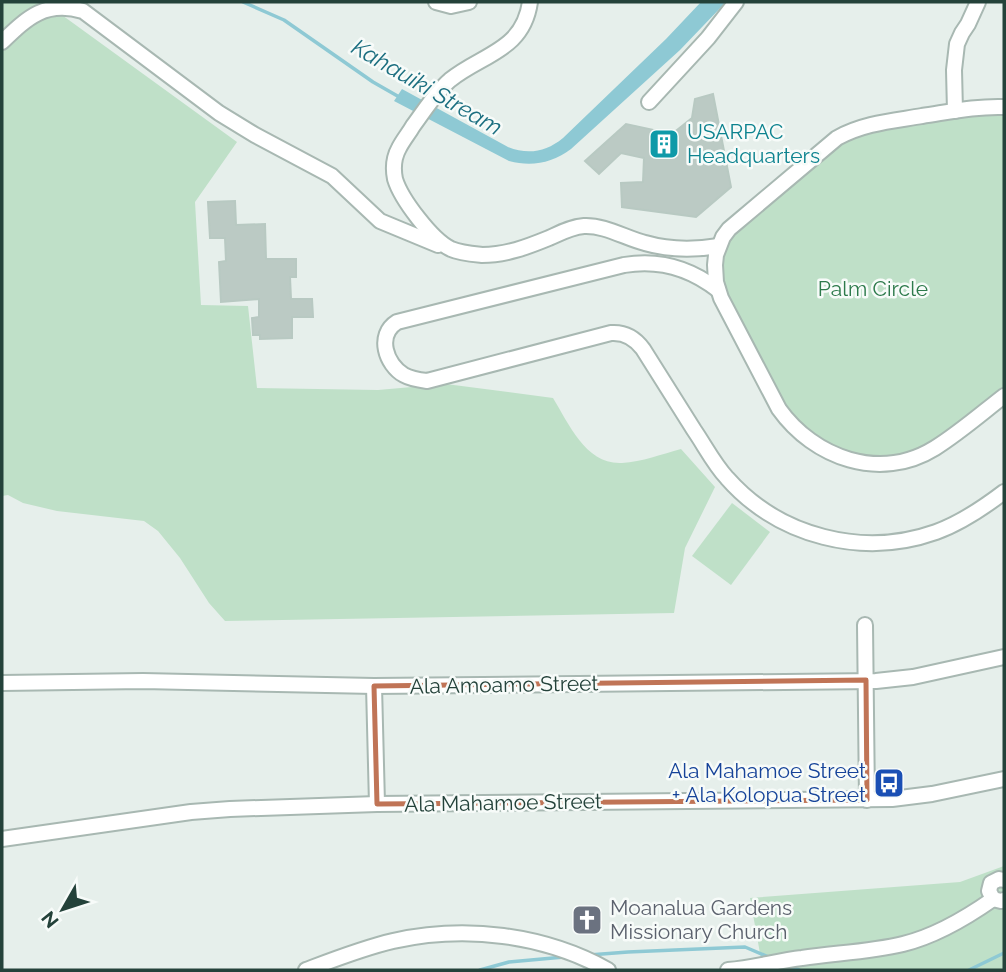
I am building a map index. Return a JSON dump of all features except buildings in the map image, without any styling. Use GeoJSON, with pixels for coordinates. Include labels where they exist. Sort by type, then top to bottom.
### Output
{"type":"FeatureCollection","features":[{"type":"Feature","properties":{"kind":"street"},"geometry":{"type":"LineString","coordinates":[[436,2],[451,6],[469,2]]}},
{"type":"Feature","properties":{"kind":"street"},"geometry":{"type":"LineString","coordinates":[[449,248],[430,233],[399,188],[394,173],[398,149],[430,102],[453,78],[511,41],[522,28],[530,2]]}},
{"type":"Feature","properties":{"kind":"street"},"geometry":{"type":"LineString","coordinates":[[649,102],[708,38],[736,2]]}},
{"type":"Feature","properties":{"kind":"street"},"geometry":{"type":"LineString","coordinates":[[955,111],[954,70],[957,44],[978,2]]}},
{"type":"Feature","properties":{"kind":"street"},"geometry":{"type":"LineString","coordinates":[[2,42],[30,15],[43,8],[58,3],[75,8],[90,16],[219,113],[332,176],[377,219],[461,252],[484,255],[511,252],[571,228],[590,226],[646,244],[674,248],[719,246]]}},
{"type":"Feature","properties":{"kind":"street"},"geometry":{"type":"LineString","coordinates":[[1004,107],[981,107],[875,124],[855,129],[837,138],[729,229],[719,246],[714,274],[718,290],[779,410],[804,438],[838,457],[875,464],[912,458],[935,448],[1004,397]]}},
{"type":"Feature","properties":{"kind":"street"},"geometry":{"type":"LineString","coordinates":[[400,230],[415,213]]}},
{"type":"Feature","properties":{"kind":"street"},"geometry":{"type":"LineString","coordinates":[[669,265],[674,248]]}},
{"type":"Feature","properties":{"kind":"street"},"geometry":{"type":"LineString","coordinates":[[718,290],[700,277],[669,265],[624,265],[397,323],[390,327],[385,336],[387,352],[390,361],[400,372],[412,379],[427,381],[611,333],[623,333],[643,349],[717,465],[738,490],[776,518],[820,537],[869,544],[921,537],[969,517],[1004,492]]}},
{"type":"Feature","properties":{"kind":"street"},"geometry":{"type":"LineString","coordinates":[[864,625],[867,800]]}},
{"type":"Feature","properties":{"kind":"street","name":"Ala Amoamo Street"},"geometry":{"type":"LineString","coordinates":[[2,683],[144,681],[374,686],[866,680],[901,679],[1004,657]]}},
{"type":"Feature","properties":{"kind":"street"},"geometry":{"type":"LineString","coordinates":[[374,686],[377,804]]}},
{"type":"Feature","properties":{"kind":"street","name":"Ala Mahamoe Street"},"geometry":{"type":"LineString","coordinates":[[2,839],[217,810],[377,804],[867,800],[910,798],[1004,779]]}},
{"type":"Feature","properties":{"kind":"street"},"geometry":{"type":"LineString","coordinates":[[728,970],[905,944],[931,935],[999,899],[989,891],[991,883],[1004,880]]}},
{"type":"Feature","properties":{"kind":"street"},"geometry":{"type":"LineString","coordinates":[[306,970],[367,948],[396,941],[426,936],[471,934],[540,942],[581,956],[608,970]]}},
{"type":"Feature","properties":{"kind":"highlighted area"},"geometry":{"type":"Polygon","coordinates":[[[866,680],[867,800],[377,804],[374,686],[866,680]]]}},
{"type":"Feature","properties":{"kind":"green space"},"geometry":{"type":"Polygon","coordinates":[[[2,2],[44,2],[237,142],[195,202],[201,305],[248,306],[257,388],[378,390],[446,384],[553,398],[580,441],[598,457],[609,462],[637,461],[681,449],[715,487],[685,548],[674,613],[225,621],[209,603],[180,558],[158,531],[144,521],[57,511],[23,503],[8,495],[2,496],[2,2]]]}},
{"type":"Feature","properties":{"kind":"green space","name":"Palm Circle"},"geometry":{"type":"Polygon","coordinates":[[[993,113],[1004,114],[1004,389],[932,443],[910,452],[875,457],[840,451],[808,433],[784,406],[727,295],[722,271],[726,248],[734,233],[840,143],[867,132],[993,113]]]}},
{"type":"Feature","properties":{"kind":"green space"},"geometry":{"type":"Polygon","coordinates":[[[732,503],[770,532],[731,585],[692,556],[732,503]]]}},
{"type":"Feature","properties":{"kind":"green space"},"geometry":{"type":"Polygon","coordinates":[[[1004,866],[1004,970],[763,970],[750,898],[960,882],[1004,866]]]}},
{"type":"Feature","properties":{"kind":"water"},"geometry":{"type":"Polygon","coordinates":[[[701,2],[726,2],[680,50],[571,149],[549,161],[526,164],[509,161],[394,101],[402,89],[508,147],[523,151],[543,149],[563,138],[701,2]]]}},
{"type":"Feature","properties":{"kind":"waterway","name":"Kahauiki Stream"},"geometry":{"type":"LineString","coordinates":[[243,2],[284,20],[373,82],[401,98]]}},
{"type":"Feature","properties":{"kind":"waterway"},"geometry":{"type":"LineString","coordinates":[[589,955],[745,947],[771,958]]}},
{"type":"Feature","properties":{"kind":"waterway"},"geometry":{"type":"LineString","coordinates":[[969,970],[1004,953]]}},
{"type":"Feature","properties":{"kind":"waterway"},"geometry":{"type":"LineString","coordinates":[[480,970],[509,962],[564,957]]}},
{"type":"Feature","properties":{"kind":"waterway"},"geometry":{"type":"LineString","coordinates":[[788,966],[799,970]]}},
{"type":"Feature","properties":{"kind":"place","name":"USARPAC Headquarters"},"geometry":{"type":"Point","coordinates":[664,144]}},
{"type":"Feature","properties":{"kind":"place","name":"Ala Mahamoe Street + Ala Kolopua Street"},"geometry":{"type":"Point","coordinates":[889,783]}},
{"type":"Feature","properties":{"kind":"place","name":"Moanalua Gardens Missionary Church"},"geometry":{"type":"Point","coordinates":[587,920]}}]}
